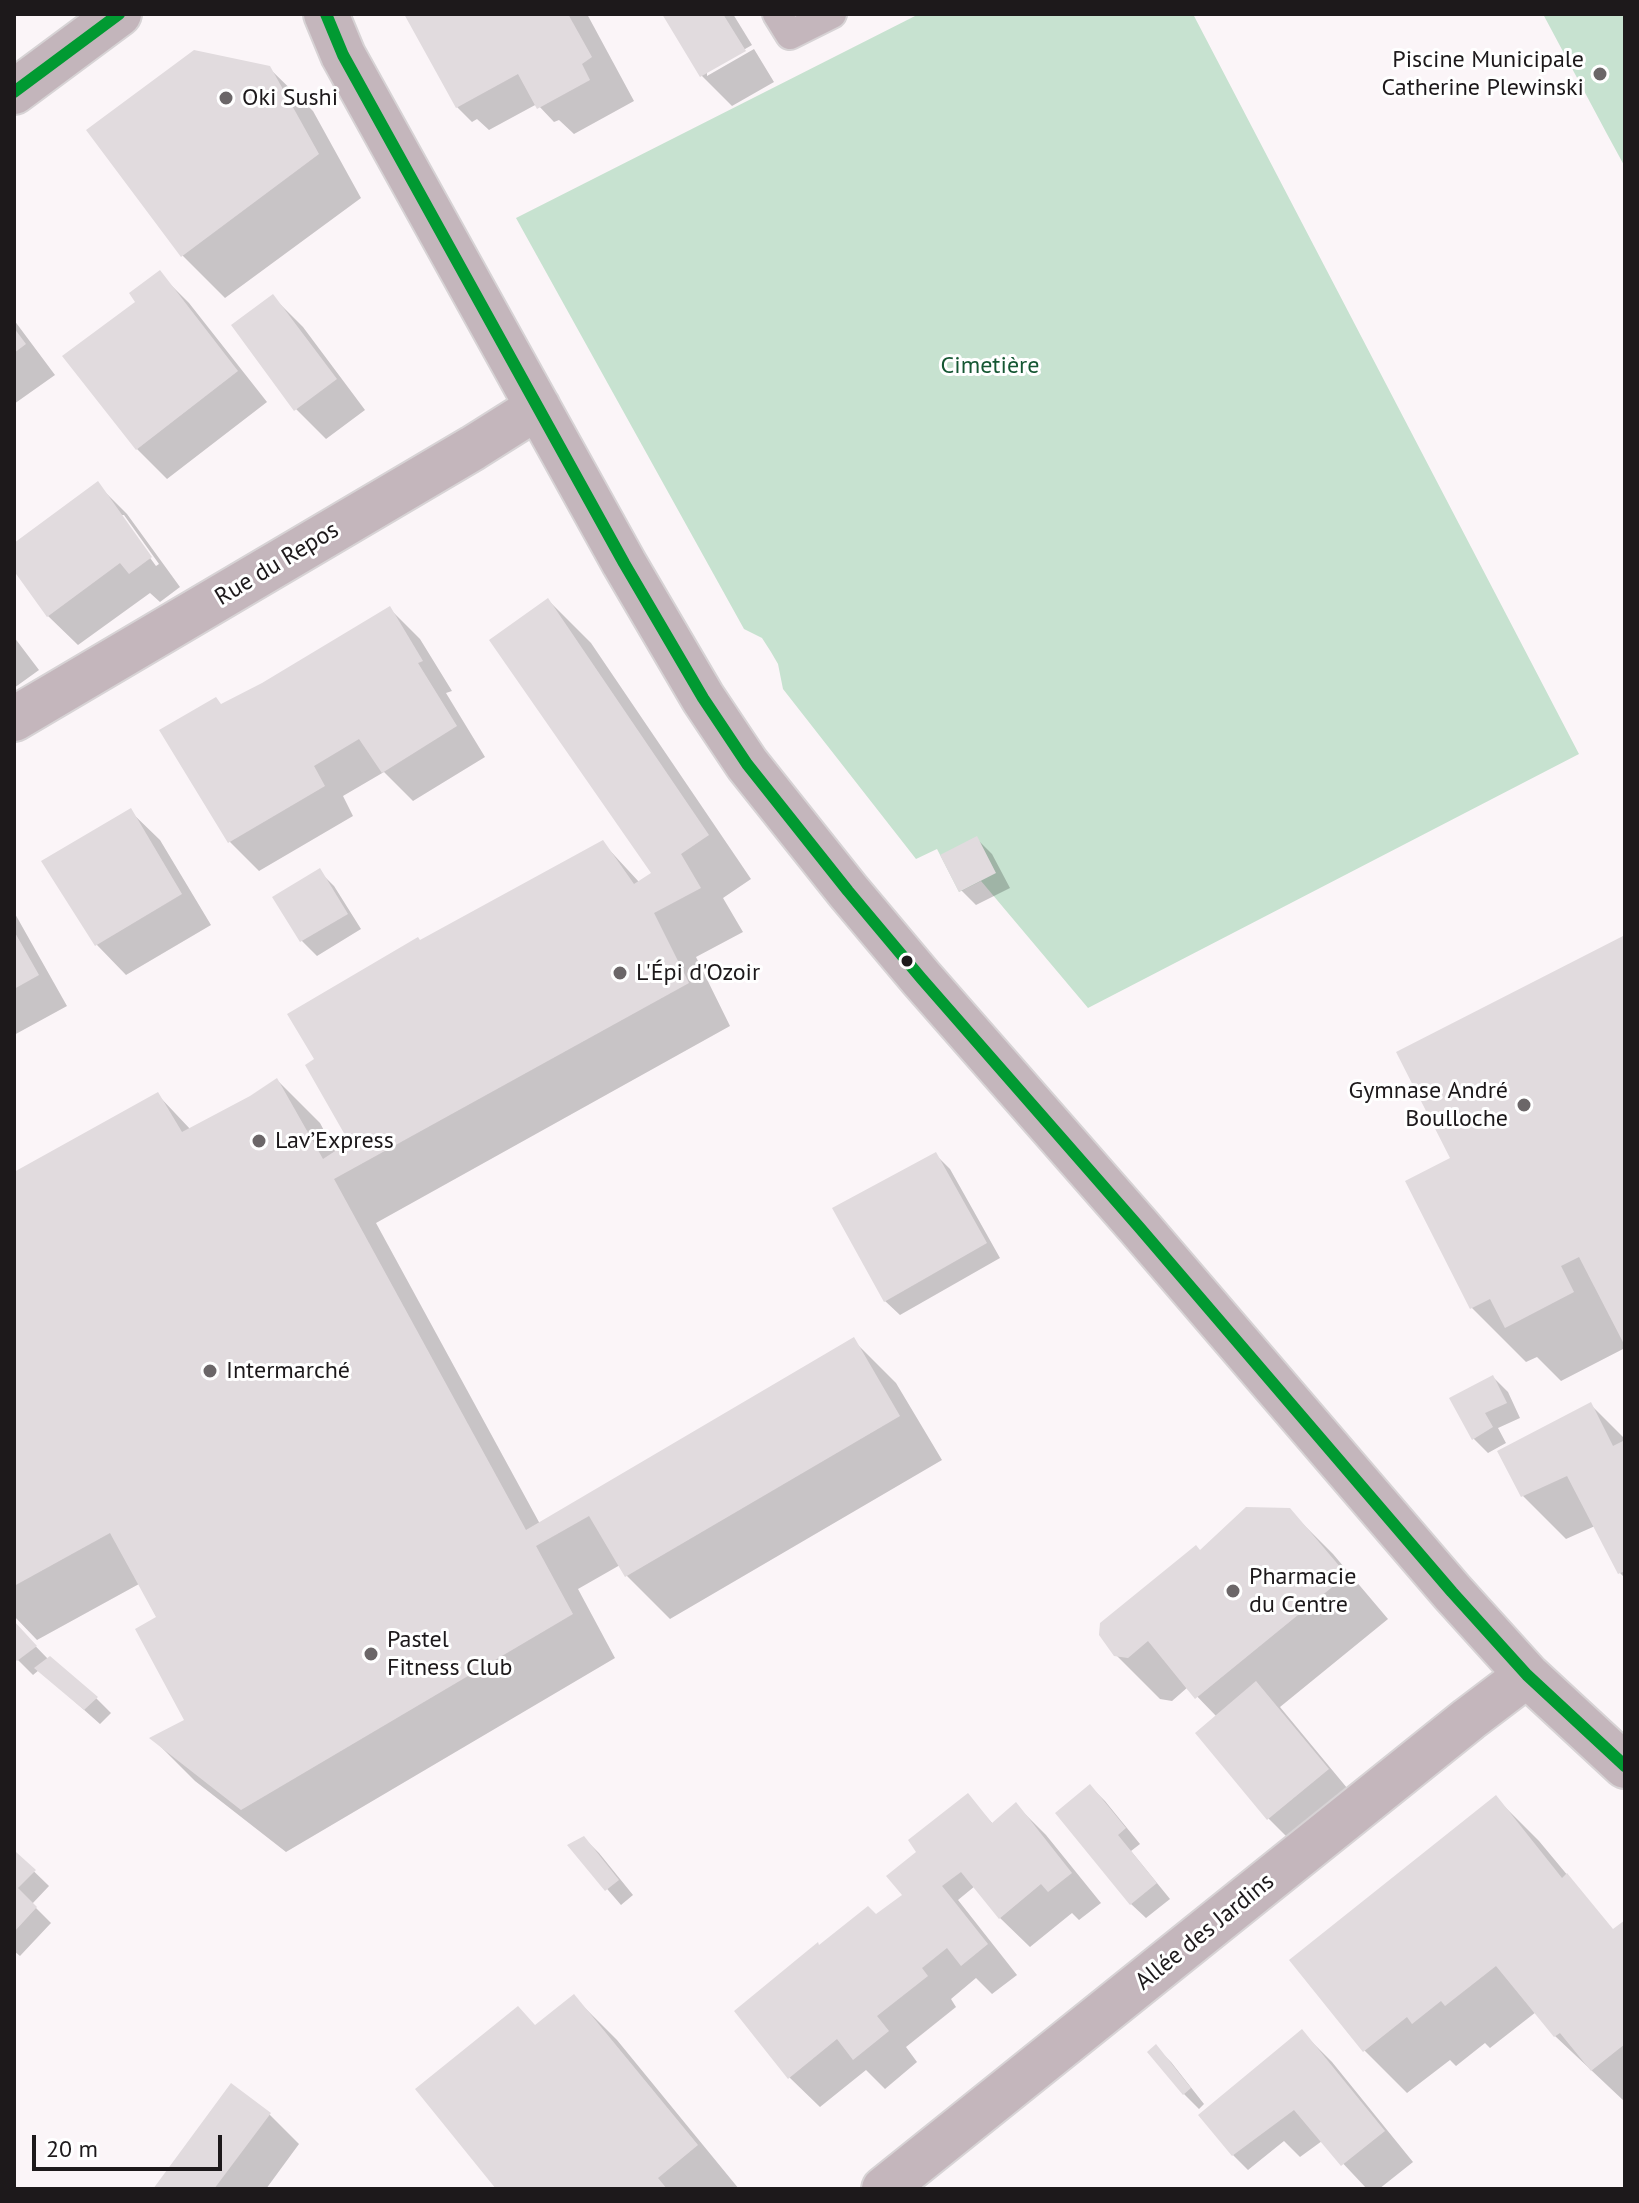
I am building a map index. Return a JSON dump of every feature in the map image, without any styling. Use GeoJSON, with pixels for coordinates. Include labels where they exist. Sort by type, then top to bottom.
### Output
{"type":"FeatureCollection","features":[{"type":"Feature","properties":{"kind":"street"},"geometry":{"type":"LineString","coordinates":[[14,92],[119,14]]}},
{"type":"Feature","properties":{"kind":"street"},"geometry":{"type":"LineString","coordinates":[[326,14],[343,55],[632,576],[703,698],[747,764],[921,978],[1452,1592],[1527,1675],[1625,1766]]}},
{"type":"Feature","properties":{"kind":"street","name":"Rue du Repos"},"geometry":{"type":"LineString","coordinates":[[14,719],[538,407]]}},
{"type":"Feature","properties":{"kind":"street","name":"Allée des Jardins"},"geometry":{"type":"LineString","coordinates":[[884,2189],[1527,1675]]}},
{"type":"Feature","properties":{"kind":"lane"},"geometry":{"type":"LineString","coordinates":[[777,14],[790,35],[832,14]]}},
{"type":"Feature","properties":{"kind":"green space","name":"Cimetière"},"geometry":{"type":"Polygon","coordinates":[[[919,14],[1193,14],[1579,754],[1088,1008],[981,881],[959,892],[937,849],[916,859],[783,689],[778,664],[762,638],[744,629],[516,218],[919,14]]]}},
{"type":"Feature","properties":{"kind":"green space","name":"Piscine Municipale Catherine Plewinski"},"geometry":{"type":"Polygon","coordinates":[[[1543,14],[1625,14],[1625,167],[1607,134],[1543,14]]]}},
{"type":"Feature","properties":{"kind":"building"},"geometry":{"type":"Polygon","coordinates":[[[404,14],[568,14],[592,57],[582,64],[590,80],[537,109],[518,74],[456,108],[404,14]]]}},
{"type":"Feature","properties":{"kind":"building"},"geometry":{"type":"Polygon","coordinates":[[[662,14],[723,14],[746,51],[700,77],[662,14]]]}},
{"type":"Feature","properties":{"kind":"building"},"geometry":{"type":"Polygon","coordinates":[[[194,50],[270,66],[319,154],[181,257],[86,130],[194,50]]]}},
{"type":"Feature","properties":{"kind":"building"},"geometry":{"type":"Polygon","coordinates":[[[160,270],[238,371],[136,450],[62,356],[135,302],[129,293],[160,270]]]}},
{"type":"Feature","properties":{"kind":"building"},"geometry":{"type":"Polygon","coordinates":[[[273,294],[337,379],[294,411],[231,325],[273,294]]]}},
{"type":"Feature","properties":{"kind":"building"},"geometry":{"type":"Polygon","coordinates":[[[14,328],[26,344],[14,353],[14,328]]]}},
{"type":"Feature","properties":{"kind":"building"},"geometry":{"type":"Polygon","coordinates":[[[98,481],[152,557],[129,574],[120,563],[47,617],[14,571],[14,543],[98,481]]]}},
{"type":"Feature","properties":{"kind":"building"},"geometry":{"type":"Polygon","coordinates":[[[548,598],[709,835],[681,854],[701,888],[654,913],[689,983],[334,1179],[526,1530],[854,1337],[900,1416],[625,1577],[589,1516],[536,1546],[573,1614],[241,1810],[149,1738],[184,1720],[135,1629],[156,1617],[110,1533],[14,1586],[14,1172],[158,1092],[182,1132],[277,1078],[323,1159],[349,1142],[305,1065],[314,1059],[287,1014],[418,937],[420,940],[603,840],[634,884],[651,873],[489,640],[548,598]]]}},
{"type":"Feature","properties":{"kind":"building"},"geometry":{"type":"Polygon","coordinates":[[[390,606],[423,661],[418,663],[457,726],[382,773],[359,739],[314,766],[325,786],[228,843],[159,730],[216,697],[221,704],[262,683],[390,606]]]}},
{"type":"Feature","properties":{"kind":"building"},"geometry":{"type":"Polygon","coordinates":[[[131,808],[182,894],[95,946],[41,861],[131,808]]]}},
{"type":"Feature","properties":{"kind":"building"},"geometry":{"type":"Polygon","coordinates":[[[977,836],[996,873],[959,892],[940,855],[977,836]]]}},
{"type":"Feature","properties":{"kind":"building"},"geometry":{"type":"Polygon","coordinates":[[[320,868],[348,914],[300,942],[272,897],[320,868]]]}},
{"type":"Feature","properties":{"kind":"building"},"geometry":{"type":"Polygon","coordinates":[[[14,931],[39,975],[14,989],[14,931]]]}},
{"type":"Feature","properties":{"kind":"building","name":"Gymnase André Boulloche"},"geometry":{"type":"Polygon","coordinates":[[[1625,935],[1625,1346],[1579,1257],[1561,1266],[1574,1292],[1505,1328],[1490,1299],[1470,1309],[1405,1181],[1450,1158],[1396,1052],[1625,935]]]}},
{"type":"Feature","properties":{"kind":"building"},"geometry":{"type":"Polygon","coordinates":[[[936,1152],[987,1243],[884,1302],[832,1208],[936,1152]]]}},
{"type":"Feature","properties":{"kind":"building"},"geometry":{"type":"Polygon","coordinates":[[[1493,1375],[1507,1403],[1485,1413],[1493,1427],[1472,1440],[1449,1398],[1493,1375]]]}},
{"type":"Feature","properties":{"kind":"building"},"geometry":{"type":"Polygon","coordinates":[[[1591,1402],[1613,1446],[1625,1440],[1625,1571],[1618,1574],[1567,1476],[1521,1497],[1497,1451],[1591,1402]]]}},
{"type":"Feature","properties":{"kind":"building","name":"Pharmacie du Centre"},"geometry":{"type":"Polygon","coordinates":[[[1246,1507],[1290,1508],[1347,1575],[1195,1699],[1148,1641],[1128,1658],[1114,1656],[1099,1635],[1100,1623],[1196,1545],[1200,1550],[1246,1507]]]}},
{"type":"Feature","properties":{"kind":"building"},"geometry":{"type":"Polygon","coordinates":[[[14,1621],[37,1646],[17,1661],[14,1658],[14,1621]]]}},
{"type":"Feature","properties":{"kind":"building"},"geometry":{"type":"Polygon","coordinates":[[[50,1656],[98,1697],[84,1710],[34,1668],[50,1656]]]}},
{"type":"Feature","properties":{"kind":"building"},"geometry":{"type":"Polygon","coordinates":[[[1256,1681],[1329,1769],[1267,1820],[1195,1733],[1256,1681]]]}},
{"type":"Feature","properties":{"kind":"building"},"geometry":{"type":"Polygon","coordinates":[[[1090,1784],[1126,1828],[1118,1835],[1157,1883],[1130,1905],[1055,1813],[1090,1784]]]}},
{"type":"Feature","properties":{"kind":"building"},"geometry":{"type":"Polygon","coordinates":[[[968,1793],[992,1823],[1016,1802],[1072,1873],[1048,1892],[1041,1884],[999,1919],[961,1872],[942,1886],[988,1944],[961,1966],[947,1948],[922,1968],[928,1976],[877,2016],[889,2031],[853,2060],[837,2039],[788,2079],[734,2011],[818,1942],[819,1945],[868,1906],[876,1914],[902,1895],[886,1876],[916,1852],[908,1840],[968,1793]]]}},
{"type":"Feature","properties":{"kind":"building"},"geometry":{"type":"Polygon","coordinates":[[[1496,1795],[1562,1878],[1567,1873],[1613,1929],[1625,1920],[1625,2044],[1591,2071],[1560,2033],[1554,2037],[1496,1966],[1445,2006],[1441,2001],[1412,2024],[1407,2017],[1363,2052],[1289,1960],[1496,1795]]]}},
{"type":"Feature","properties":{"kind":"building"},"geometry":{"type":"Polygon","coordinates":[[[584,1836],[619,1880],[605,1891],[567,1845],[584,1836]]]}},
{"type":"Feature","properties":{"kind":"building"},"geometry":{"type":"Polygon","coordinates":[[[16,1852],[36,1870],[18,1888],[37,1907],[14,1932],[16,1852]]]}},
{"type":"Feature","properties":{"kind":"building"},"geometry":{"type":"Polygon","coordinates":[[[574,1994],[698,2145],[658,2178],[667,2189],[496,2189],[415,2089],[518,2006],[535,2025],[574,1994]]]}},
{"type":"Feature","properties":{"kind":"building"},"geometry":{"type":"Polygon","coordinates":[[[1302,2029],[1385,2131],[1341,2166],[1294,2110],[1232,2156],[1198,2115],[1302,2029]]]}},
{"type":"Feature","properties":{"kind":"building"},"geometry":{"type":"Polygon","coordinates":[[[1156,2044],[1191,2088],[1183,2095],[1147,2052],[1156,2044]]]}},
{"type":"Feature","properties":{"kind":"building"},"geometry":{"type":"Polygon","coordinates":[[[231,2083],[271,2113],[214,2189],[153,2189],[231,2083]]]}},
{"type":"Feature","properties":{"kind":"transit line"},"geometry":{"type":"LineString","coordinates":[[14,92],[119,14]]}},
{"type":"Feature","properties":{"kind":"transit line"},"geometry":{"type":"LineString","coordinates":[[326,14],[343,55],[624,563],[703,698],[747,764],[921,978],[1452,1592],[1527,1675],[1625,1766]]}},
{"type":"Feature","properties":{"kind":"place","name":"Piscine Municipale Catherine Plewinski"},"geometry":{"type":"Point","coordinates":[1600,74]}},
{"type":"Feature","properties":{"kind":"place","name":"Oki Sushi"},"geometry":{"type":"Point","coordinates":[226,98]}},
{"type":"Feature","properties":{"kind":"place","name":"L'Épi d'Ozoir"},"geometry":{"type":"Point","coordinates":[620,973]}},
{"type":"Feature","properties":{"kind":"place","name":"Gymnase André Boulloche"},"geometry":{"type":"Point","coordinates":[1524,1105]}},
{"type":"Feature","properties":{"kind":"place","name":"Lav’Express"},"geometry":{"type":"Point","coordinates":[259,1141]}},
{"type":"Feature","properties":{"kind":"place","name":"Intermarché"},"geometry":{"type":"Point","coordinates":[210,1371]}},
{"type":"Feature","properties":{"kind":"place","name":"Pharmacie du Centre"},"geometry":{"type":"Point","coordinates":[1233,1591]}},
{"type":"Feature","properties":{"kind":"place","name":"Pastel Fitness Club"},"geometry":{"type":"Point","coordinates":[371,1654]}}]}
